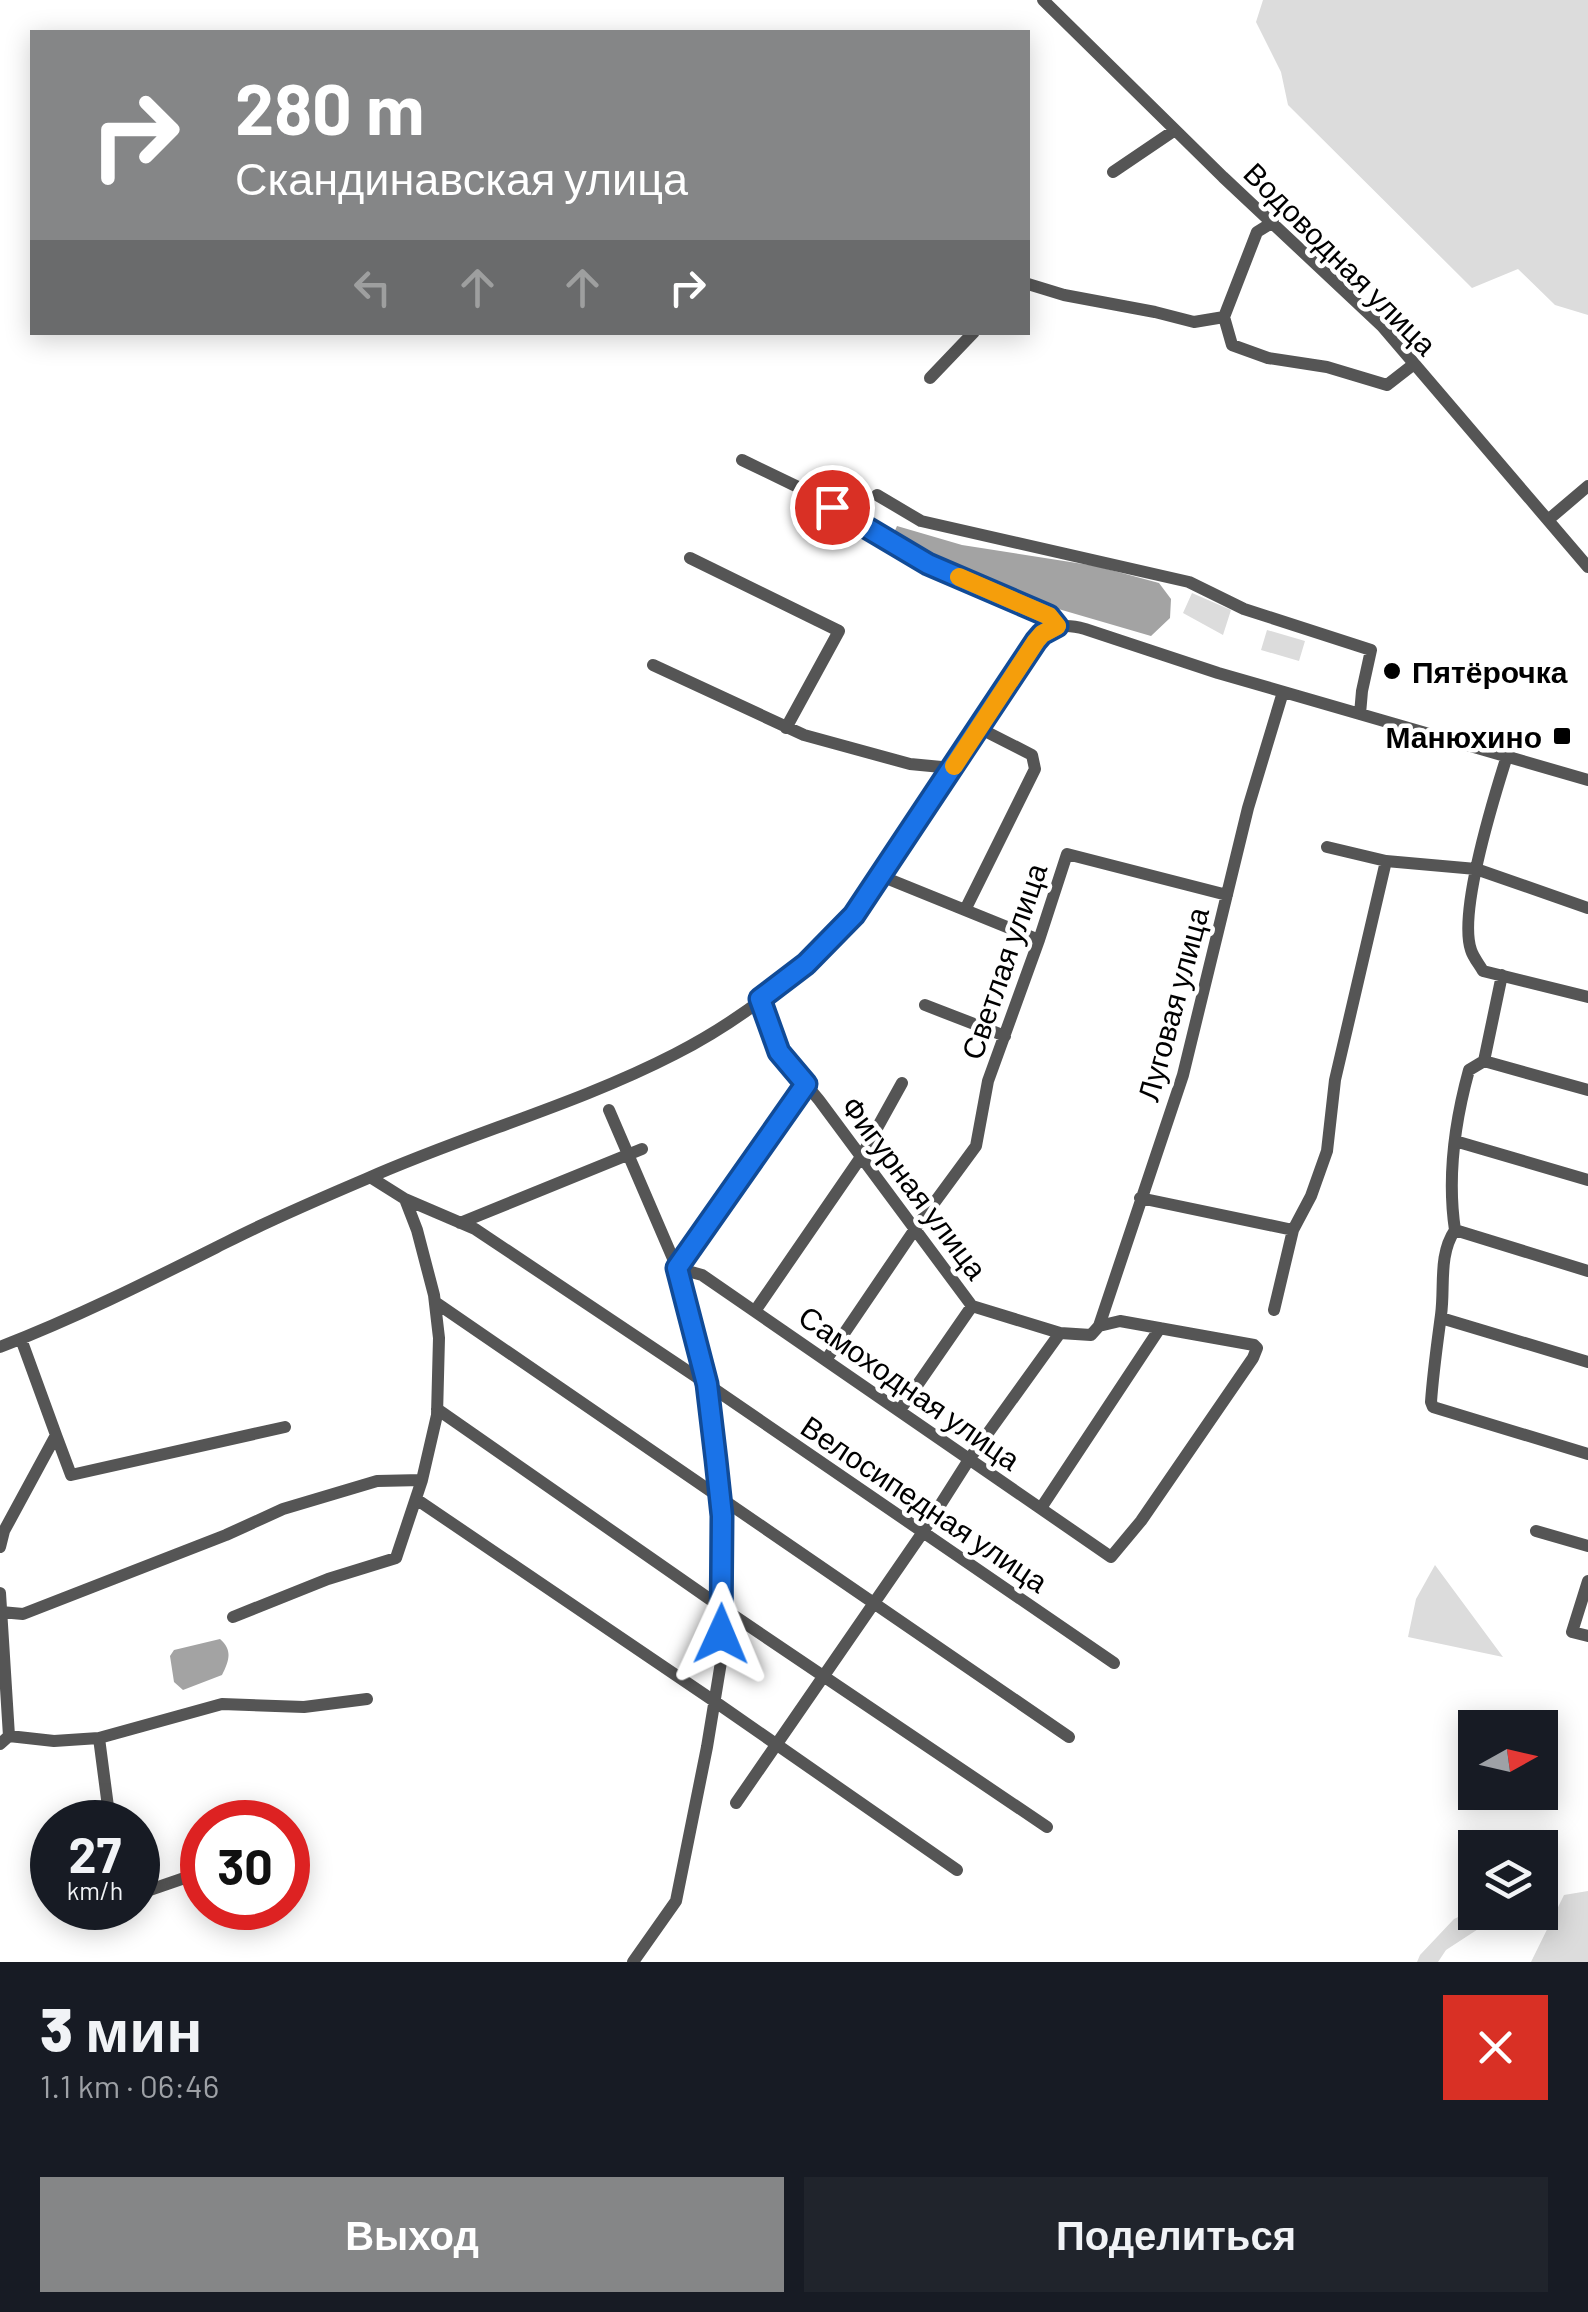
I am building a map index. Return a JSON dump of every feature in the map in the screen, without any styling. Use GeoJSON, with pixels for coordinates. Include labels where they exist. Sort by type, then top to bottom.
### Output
{"type":"FeatureCollection","features":[{"type":"Feature","properties":{"kind":"street","name":"Водоводная улица"},"geometry":{"type":"LineString","coordinates":[[1043,0],[1382,326],[1588,567]]}},
{"type":"Feature","properties":{"kind":"street"},"geometry":{"type":"LineString","coordinates":[[1112,172],[1175,130]]}},
{"type":"Feature","properties":{"kind":"street"},"geometry":{"type":"LineString","coordinates":[[1273,222],[1257,232],[1224,318],[1232,345],[1268,358],[1327,367],[1387,385],[1414,364]]}},
{"type":"Feature","properties":{"kind":"street"},"geometry":{"type":"LineString","coordinates":[[1030,285],[1194,322],[1224,318]]}},
{"type":"Feature","properties":{"kind":"street"},"geometry":{"type":"LineString","coordinates":[[930,378],[971,335]]}},
{"type":"Feature","properties":{"kind":"street"},"geometry":{"type":"LineString","coordinates":[[742,460],[800,488],[928,564],[1049,616],[1057,626]]}},
{"type":"Feature","properties":{"kind":"street"},"geometry":{"type":"LineString","coordinates":[[1548,520],[1588,486]]}},
{"type":"Feature","properties":{"kind":"street"},"geometry":{"type":"LineString","coordinates":[[878,495],[921,521],[1189,582],[1244,609],[1371,650],[1360,714]]}},
{"type":"Feature","properties":{"kind":"street"},"geometry":{"type":"LineString","coordinates":[[690,558],[839,630],[786,728]]}},
{"type":"Feature","properties":{"kind":"street"},"geometry":{"type":"LineString","coordinates":[[0,1347],[162,1276],[370,1177],[660,1061],[723,1026],[806,964],[854,915],[1036,641],[1057,626],[1074,625],[1204,669],[1588,780]]}},
{"type":"Feature","properties":{"kind":"street"},"geometry":{"type":"LineString","coordinates":[[653,665],[804,736],[910,764],[952,768]]}},
{"type":"Feature","properties":{"kind":"street","name":"Луговая улица"},"geometry":{"type":"LineString","coordinates":[[1099,1326],[1183,1076],[1248,808],[1283,692]]}},
{"type":"Feature","properties":{"kind":"street"},"geometry":{"type":"LineString","coordinates":[[964,910],[1036,768],[1032,755],[978,728]]}},
{"type":"Feature","properties":{"kind":"street"},"geometry":{"type":"LineString","coordinates":[[1507,756],[1476,869],[1468,928],[1471,952],[1483,970],[1588,997]]}},
{"type":"Feature","properties":{"kind":"street"},"geometry":{"type":"LineString","coordinates":[[1327,846],[1386,861],[1476,869],[1588,908]]}},
{"type":"Feature","properties":{"kind":"street","name":"Светлая улица"},"geometry":{"type":"LineString","coordinates":[[826,1360],[914,1229],[976,1146],[988,1081],[1067,854],[1227,895]]}},
{"type":"Feature","properties":{"kind":"street"},"geometry":{"type":"LineString","coordinates":[[1274,1310],[1293,1230],[1311,1196],[1327,1151],[1335,1080],[1386,861]]}},
{"type":"Feature","properties":{"kind":"street"},"geometry":{"type":"LineString","coordinates":[[881,876],[1039,940]]}},
{"type":"Feature","properties":{"kind":"street"},"geometry":{"type":"LineString","coordinates":[[1484,1061],[1502,975]]}},
{"type":"Feature","properties":{"kind":"street","name":"Фигурная улица"},"geometry":{"type":"LineString","coordinates":[[760,999],[779,1052],[972,1306],[1060,1333],[1091,1335],[1099,1326],[1120,1321],[1256,1348],[1253,1358],[1141,1520],[1110,1557]]}},
{"type":"Feature","properties":{"kind":"street"},"geometry":{"type":"LineString","coordinates":[[925,1005],[1005,1036]]}},
{"type":"Feature","properties":{"kind":"street"},"geometry":{"type":"LineString","coordinates":[[1588,1090],[1484,1061],[1469,1070],[1455,1142],[1455,1230],[1448,1241],[1444,1266],[1430,1402],[1433,1407],[1588,1454]]}},
{"type":"Feature","properties":{"kind":"street"},"geometry":{"type":"LineString","coordinates":[[755,1311],[861,1157],[902,1083]]}},
{"type":"Feature","properties":{"kind":"street"},"geometry":{"type":"LineString","coordinates":[[677,1268],[806,1084]]}},
{"type":"Feature","properties":{"kind":"street"},"geometry":{"type":"LineString","coordinates":[[609,1110],[677,1268],[707,1384],[720,1498],[720,1662],[714,1702],[676,1901],[634,1962]]}},
{"type":"Feature","properties":{"kind":"street"},"geometry":{"type":"LineString","coordinates":[[1455,1142],[1588,1180]]}},
{"type":"Feature","properties":{"kind":"street"},"geometry":{"type":"LineString","coordinates":[[460,1223],[642,1148]]}},
{"type":"Feature","properties":{"kind":"street","name":"Велосипедная улица"},"geometry":{"type":"LineString","coordinates":[[370,1177],[406,1199],[475,1229],[1114,1663]]}},
{"type":"Feature","properties":{"kind":"street"},"geometry":{"type":"LineString","coordinates":[[1140,1198],[1293,1230]]}},
{"type":"Feature","properties":{"kind":"street"},"geometry":{"type":"LineString","coordinates":[[233,1617],[328,1579],[396,1558],[422,1480],[437,1410],[435,1302],[406,1199]]}},
{"type":"Feature","properties":{"kind":"street"},"geometry":{"type":"LineString","coordinates":[[1455,1230],[1588,1271]]}},
{"type":"Feature","properties":{"kind":"street","name":"Самоходная улица"},"geometry":{"type":"LineString","coordinates":[[677,1268],[702,1275],[1110,1557]]}},
{"type":"Feature","properties":{"kind":"street"},"geometry":{"type":"LineString","coordinates":[[435,1302],[1069,1738]]}},
{"type":"Feature","properties":{"kind":"street"},"geometry":{"type":"LineString","coordinates":[[900,1410],[972,1306]]}},
{"type":"Feature","properties":{"kind":"street"},"geometry":{"type":"LineString","coordinates":[[1441,1318],[1588,1362]]}},
{"type":"Feature","properties":{"kind":"street"},"geometry":{"type":"LineString","coordinates":[[1041,1508],[1160,1328]]}},
{"type":"Feature","properties":{"kind":"street"},"geometry":{"type":"LineString","coordinates":[[736,1803],[924,1532],[970,1458],[1060,1333]]}},
{"type":"Feature","properties":{"kind":"street"},"geometry":{"type":"LineString","coordinates":[[21,1339],[71,1474],[286,1427]]}},
{"type":"Feature","properties":{"kind":"street"},"geometry":{"type":"LineString","coordinates":[[437,1410],[1046,1827]]}},
{"type":"Feature","properties":{"kind":"street"},"geometry":{"type":"LineString","coordinates":[[0,1547],[4,1530],[56,1434]]}},
{"type":"Feature","properties":{"kind":"street"},"geometry":{"type":"LineString","coordinates":[[2,1612],[24,1614],[282,1509],[377,1481],[422,1480]]}},
{"type":"Feature","properties":{"kind":"street"},"geometry":{"type":"LineString","coordinates":[[416,1498],[956,1870]]}},
{"type":"Feature","properties":{"kind":"street"},"geometry":{"type":"LineString","coordinates":[[1536,1531],[1588,1546]]}},
{"type":"Feature","properties":{"kind":"street"},"geometry":{"type":"LineString","coordinates":[[1588,1581],[1572,1632],[1588,1636]]}},
{"type":"Feature","properties":{"kind":"street"},"geometry":{"type":"LineString","coordinates":[[0,1593],[5,1740],[98,1738],[222,1704],[304,1707],[367,1698]]}},
{"type":"Feature","properties":{"kind":"street"},"geometry":{"type":"LineString","coordinates":[[98,1738],[107,1800]]}},
{"type":"Feature","properties":{"kind":"shaded area"},"geometry":{"type":"Polygon","coordinates":[[[1263,0],[1588,0],[1588,315],[1555,305],[1518,269],[1472,288],[1288,105],[1281,72],[1256,22],[1263,0]]]}},
{"type":"Feature","properties":{"kind":"shaded area"},"geometry":{"type":"Polygon","coordinates":[[[897,526],[962,545],[1096,566],[1159,583],[1171,599],[1170,618],[1151,636],[1055,608],[960,571],[892,537],[897,526]]]}},
{"type":"Feature","properties":{"kind":"shaded area"},"geometry":{"type":"Polygon","coordinates":[[[1192,593],[1231,610],[1223,635],[1183,613],[1192,593]]]}},
{"type":"Feature","properties":{"kind":"shaded area"},"geometry":{"type":"Polygon","coordinates":[[[1267,630],[1305,641],[1299,661],[1261,650],[1267,630]]]}},
{"type":"Feature","properties":{"kind":"shaded area"},"geometry":{"type":"Polygon","coordinates":[[[1435,1565],[1503,1657],[1408,1637],[1416,1599],[1435,1565]]]}},
{"type":"Feature","properties":{"kind":"shaded area"},"geometry":{"type":"Polygon","coordinates":[[[220,1639],[228,1656],[222,1675],[183,1690],[174,1682],[170,1656],[174,1650],[220,1639]]]}},
{"type":"Feature","properties":{"kind":"shaded area"},"geometry":{"type":"Polygon","coordinates":[[[1588,1891],[1588,1962],[1531,1962],[1547,1930],[1558,1930],[1558,1907],[1564,1895],[1588,1891]]]}},
{"type":"Feature","properties":{"kind":"shaded area"},"geometry":{"type":"Polygon","coordinates":[[[1458,1917],[1458,1930],[1477,1930],[1446,1950],[1438,1962],[1417,1962],[1420,1955],[1458,1917]]]}},
{"type":"Feature","properties":{"kind":"slow traffic"},"geometry":{"type":"LineString","coordinates":[[954,766],[1036,641],[1057,626],[1049,616],[959,577]]}},
{"type":"Feature","properties":{"kind":"place","name":"Пятёрочка"},"geometry":{"type":"Point","coordinates":[1392,671]}},
{"type":"Feature","properties":{"kind":"place","name":"Манюхино"},"geometry":{"type":"Point","coordinates":[1562,736]}},
{"type":"Feature","properties":{"kind":"route"},"geometry":{"type":"LineString","coordinates":[[721,1634],[722,1516],[707,1384],[677,1268],[806,1084],[779,1052],[760,999],[806,964],[854,915],[1036,641],[1057,626],[1049,616],[928,564],[832,507]]}}]}
